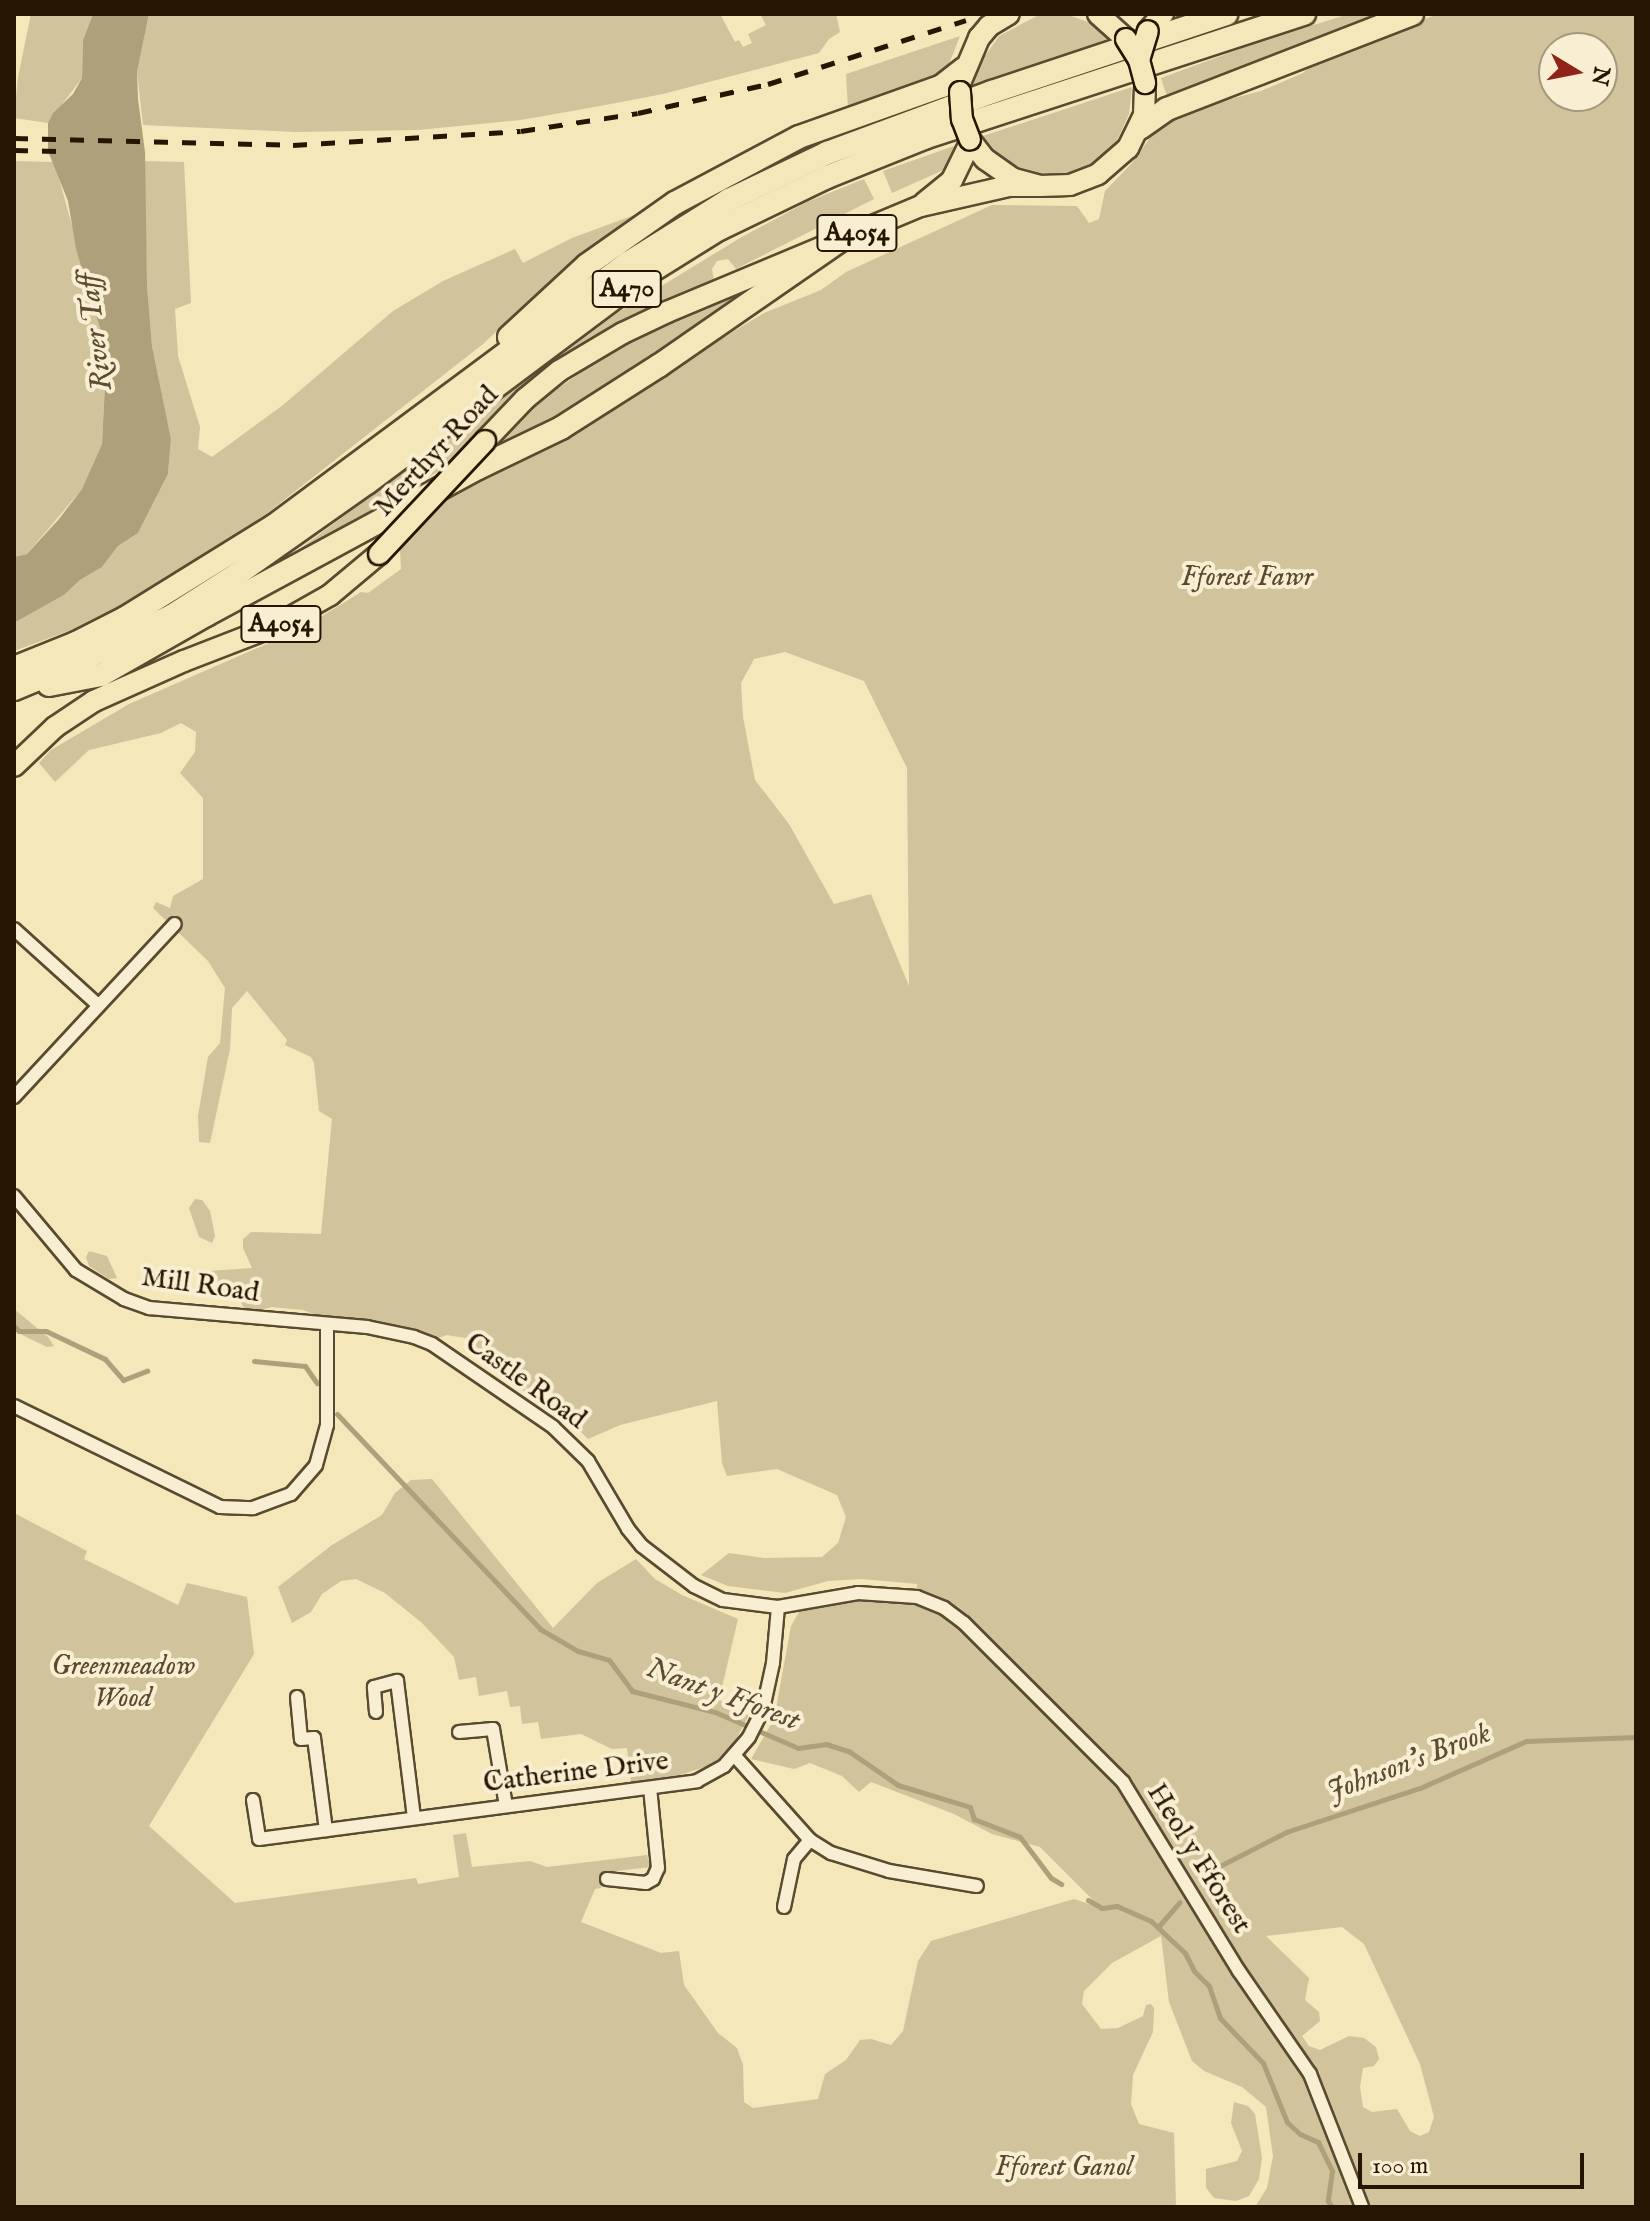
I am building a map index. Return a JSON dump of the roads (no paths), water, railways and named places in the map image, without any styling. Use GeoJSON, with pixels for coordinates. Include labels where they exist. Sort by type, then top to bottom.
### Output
{"type":"FeatureCollection","features":[{"type":"Feature","properties":{"kind":"highway","name":"A470"},"geometry":{"type":"LineString","coordinates":[[14,668],[76,643],[171,592],[275,525],[639,255],[729,200],[789,169],[992,92],[1226,14]]}},
{"type":"Feature","properties":{"kind":"highway","name":"A470"},"geometry":{"type":"LineString","coordinates":[[14,690],[148,628],[236,575],[368,482],[645,275],[719,229],[827,177],[924,138],[1304,14]]}},
{"type":"Feature","properties":{"kind":"highway"},"geometry":{"type":"LineString","coordinates":[[1140,128],[1167,109],[1412,14]]}},
{"type":"Feature","properties":{"kind":"highway"},"geometry":{"type":"LineString","coordinates":[[469,379],[535,309],[587,265],[675,203],[799,137],[942,86],[964,69]]}},
{"type":"Feature","properties":{"kind":"highway"},"geometry":{"type":"LineString","coordinates":[[14,690],[101,675],[478,468],[561,428],[660,365],[839,241]]}},
{"type":"Feature","properties":{"kind":"main road"},"geometry":{"type":"LineString","coordinates":[[1009,14],[989,26],[979,38],[964,69],[960,92],[962,119],[970,141],[1003,173],[1040,186]]}},
{"type":"Feature","properties":{"kind":"main road"},"geometry":{"type":"LineString","coordinates":[[1098,14],[1126,39],[1139,60],[1145,83],[1140,128]]}},
{"type":"Feature","properties":{"kind":"main road"},"geometry":{"type":"LineString","coordinates":[[1139,60],[1148,31],[1163,14]]}},
{"type":"Feature","properties":{"kind":"main road","name":"Merthyr Road"},"geometry":{"type":"LineString","coordinates":[[14,766],[55,727],[94,701],[184,661],[277,625],[330,595],[379,554],[525,399],[588,352],[667,312],[921,206],[1008,186],[1070,185],[1098,174],[1119,158],[1140,128]]}},
{"type":"Feature","properties":{"kind":"main road","name":"Merthyr Road"},"geometry":{"type":"LineString","coordinates":[[921,206],[952,180],[970,141]]}},
{"type":"Feature","properties":{"kind":"street"},"geometry":{"type":"LineString","coordinates":[[14,1097],[97,1004],[175,924]]}},
{"type":"Feature","properties":{"kind":"street"},"geometry":{"type":"LineString","coordinates":[[14,929],[97,1004]]}},
{"type":"Feature","properties":{"kind":"street","name":"Mill Road"},"geometry":{"type":"LineString","coordinates":[[14,1196],[76,1270],[124,1299],[182,1314],[327,1325]]}},
{"type":"Feature","properties":{"kind":"street"},"geometry":{"type":"LineString","coordinates":[[14,1406],[220,1507],[253,1508],[291,1494],[316,1465],[327,1425],[327,1325]]}},
{"type":"Feature","properties":{"kind":"street","name":"Castle Road"},"geometry":{"type":"LineString","coordinates":[[327,1325],[394,1332],[432,1344],[529,1408],[573,1445],[602,1481],[628,1529],[642,1546],[694,1586],[723,1600],[778,1607],[858,1593],[917,1597]]}},
{"type":"Feature","properties":{"kind":"street","name":"Heol y Fforest"},"geometry":{"type":"LineString","coordinates":[[917,1597],[944,1608],[964,1623],[1123,1782],[1239,1971],[1310,2074],[1362,2207]]}},
{"type":"Feature","properties":{"kind":"street","name":"Catherine Drive"},"geometry":{"type":"LineString","coordinates":[[253,1800],[259,1839],[650,1788],[710,1776],[734,1755],[756,1724],[768,1692],[778,1607]]}},
{"type":"Feature","properties":{"kind":"street"},"geometry":{"type":"LineString","coordinates":[[376,1712],[374,1687],[397,1681],[414,1818]]}},
{"type":"Feature","properties":{"kind":"street"},"geometry":{"type":"LineString","coordinates":[[297,1697],[301,1739],[314,1738],[326,1830]]}},
{"type":"Feature","properties":{"kind":"street"},"geometry":{"type":"LineString","coordinates":[[459,1732],[493,1729],[506,1806]]}},
{"type":"Feature","properties":{"kind":"street"},"geometry":{"type":"LineString","coordinates":[[734,1755],[810,1840],[831,1853],[889,1871],[977,1886]]}},
{"type":"Feature","properties":{"kind":"street"},"geometry":{"type":"LineString","coordinates":[[607,1879],[646,1883],[653,1879],[658,1868],[650,1788]]}},
{"type":"Feature","properties":{"kind":"street"},"geometry":{"type":"LineString","coordinates":[[784,1907],[794,1859],[810,1840]]}},
{"type":"Feature","properties":{"kind":"waterway","name":"Nant y Fforest"},"geometry":{"type":"LineString","coordinates":[[14,1326],[19,1331],[46,1331],[105,1359],[123,1380],[147,1371]]}},
{"type":"Feature","properties":{"kind":"waterway","name":"Nant y Fforest"},"geometry":{"type":"LineString","coordinates":[[254,1361],[305,1366],[317,1383]]}},
{"type":"Feature","properties":{"kind":"waterway","name":"Nant y Fforest"},"geometry":{"type":"LineString","coordinates":[[337,1414],[540,1629],[578,1651],[609,1660],[632,1691],[715,1712],[798,1748],[826,1744],[850,1752],[898,1785],[970,1807],[974,1819],[1020,1837],[1051,1878],[1061,1884]]}},
{"type":"Feature","properties":{"kind":"waterway","name":"Johnson's Brook"},"geometry":{"type":"LineString","coordinates":[[1208,1872],[1286,1832],[1420,1788],[1526,1741],[1636,1737]]}},
{"type":"Feature","properties":{"kind":"waterway","name":"Nant y Fforest"},"geometry":{"type":"LineString","coordinates":[[1088,1900],[1102,1908],[1117,1906],[1151,1921],[1185,1953],[1194,1971],[1209,1986],[1220,2018],[1263,2063],[1287,2122],[1300,2134],[1318,2142],[1332,2171],[1328,2201],[1332,2207]]}},
{"type":"Feature","properties":{"kind":"waterway","name":"Johnson's Brook"},"geometry":{"type":"LineString","coordinates":[[1158,1927],[1180,1902]]}},
{"type":"Feature","properties":{"kind":"railway"},"geometry":{"type":"LineString","coordinates":[[14,138],[293,145],[521,131],[638,113],[768,84],[966,20]]}},
{"type":"Feature","properties":{"kind":"railway"},"geometry":{"type":"LineString","coordinates":[[14,150],[58,151]]}},
{"type":"Feature","properties":{"kind":"water label","name":"River Taff"},"geometry":{"type":"Point","coordinates":[96,332]}},
{"type":"Feature","properties":{"kind":"park label","name":"Fforest Fawr"},"geometry":{"type":"Point","coordinates":[1247,578]}},
{"type":"Feature","properties":{"kind":"park label","name":"Greenmeadow Wood"},"geometry":{"type":"Point","coordinates":[123,1683]}},
{"type":"Feature","properties":{"kind":"park label","name":"Fforest Ganol"},"geometry":{"type":"Point","coordinates":[1064,2168]}}]}
